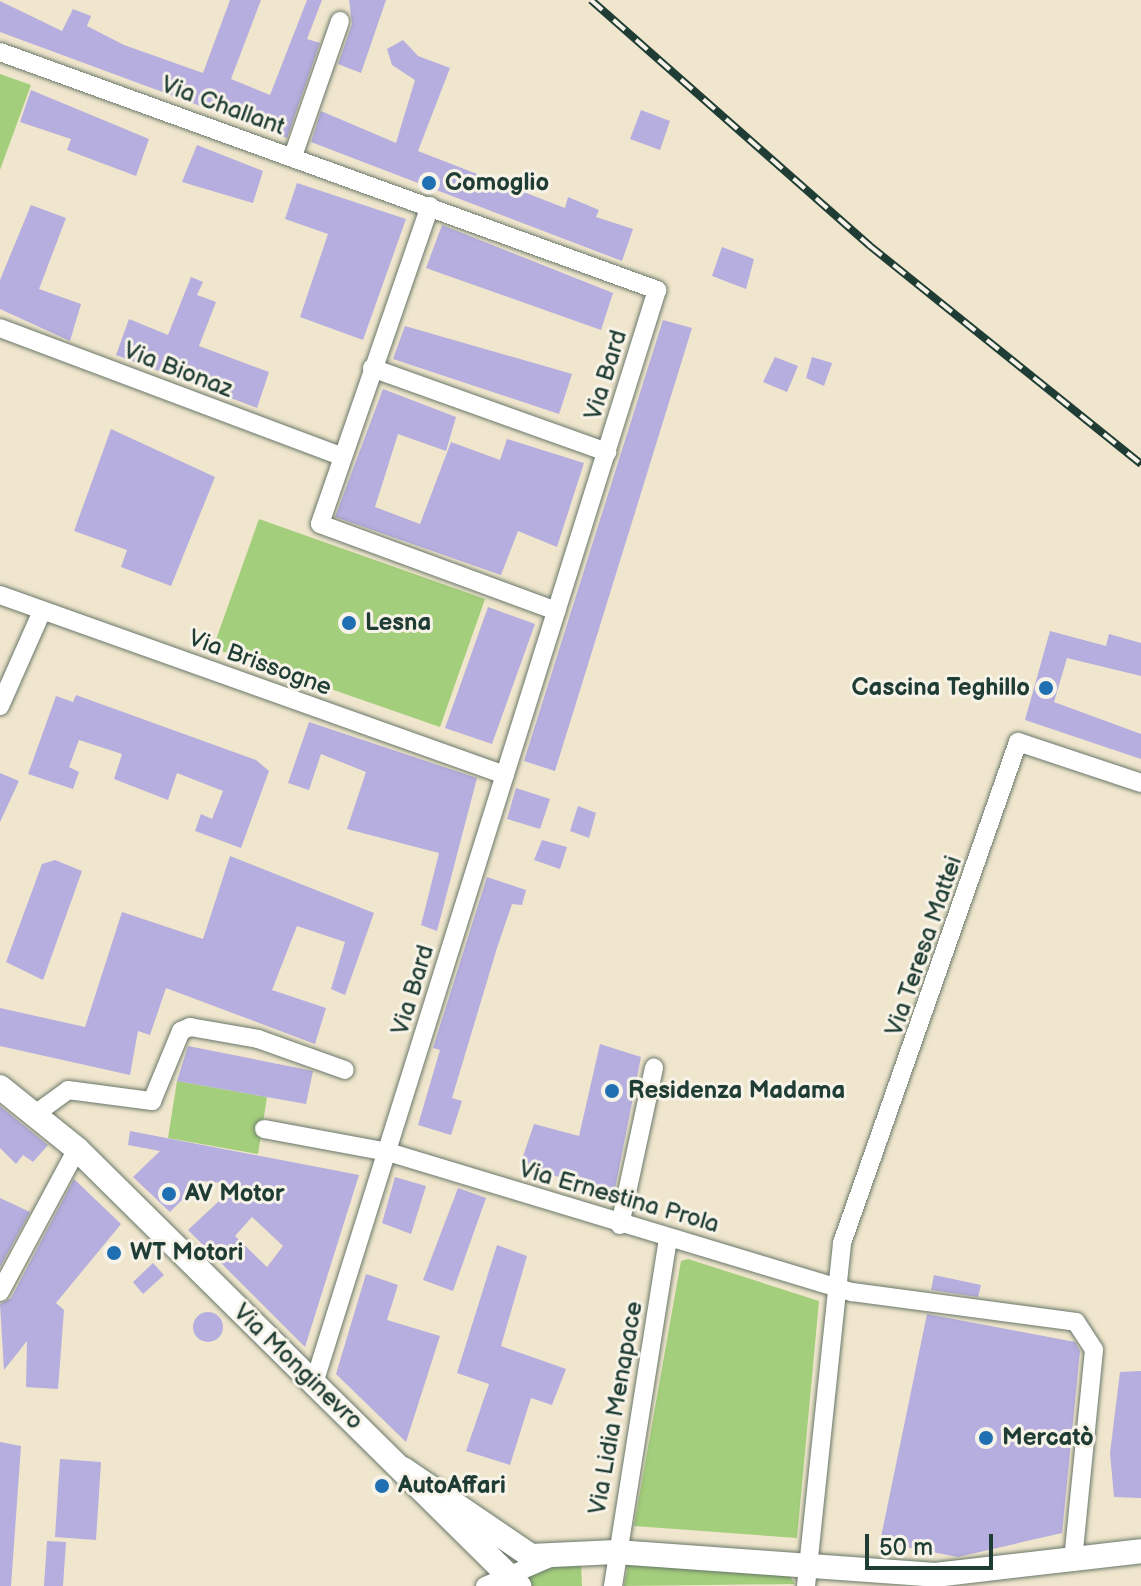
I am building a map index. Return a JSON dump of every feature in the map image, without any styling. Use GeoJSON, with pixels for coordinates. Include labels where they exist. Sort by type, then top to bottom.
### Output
{"type":"FeatureCollection","features":[{"type":"Feature","properties":{"kind":"street"},"geometry":{"type":"LineString","coordinates":[[293,156],[340,21]]}},
{"type":"Feature","properties":{"kind":"street","name":"Via Challant"},"geometry":{"type":"LineString","coordinates":[[0,52],[657,290]]}},
{"type":"Feature","properties":{"kind":"street"},"geometry":{"type":"LineString","coordinates":[[430,206],[319,518],[326,527],[557,611]]}},
{"type":"Feature","properties":{"kind":"street","name":"Via Bard"},"geometry":{"type":"LineString","coordinates":[[314,1383],[657,290]]}},
{"type":"Feature","properties":{"kind":"street","name":"Via Bionaz"},"geometry":{"type":"LineString","coordinates":[[0,328],[340,456]]}},
{"type":"Feature","properties":{"kind":"street"},"geometry":{"type":"LineString","coordinates":[[372,368],[607,452]]}},
{"type":"Feature","properties":{"kind":"street","name":"Via Brissogne"},"geometry":{"type":"LineString","coordinates":[[0,595],[505,775]]}},
{"type":"Feature","properties":{"kind":"street"},"geometry":{"type":"LineString","coordinates":[[0,706],[42,611]]}},
{"type":"Feature","properties":{"kind":"street","name":"Via Teresa Mattei"},"geometry":{"type":"LineString","coordinates":[[807,1575],[836,1286],[875,1134],[903,1083],[1018,742],[1141,783]]}},
{"type":"Feature","properties":{"kind":"street"},"geometry":{"type":"LineString","coordinates":[[38,1112],[68,1090],[152,1101],[181,1031],[190,1027],[258,1039],[345,1070]]}},
{"type":"Feature","properties":{"kind":"street"},"geometry":{"type":"LineString","coordinates":[[620,1225],[654,1068]]}},
{"type":"Feature","properties":{"kind":"street","name":"Via Monginevro"},"geometry":{"type":"LineString","coordinates":[[0,1087],[38,1112],[403,1469],[483,1552],[498,1583]]}},
{"type":"Feature","properties":{"kind":"street","name":"Via Ernestina Prola"},"geometry":{"type":"LineString","coordinates":[[264,1129],[388,1152],[620,1225],[836,1286]]}},
{"type":"Feature","properties":{"kind":"street"},"geometry":{"type":"LineString","coordinates":[[0,1292],[77,1149]]}},
{"type":"Feature","properties":{"kind":"street","name":"Via Lidia Menapace"},"geometry":{"type":"LineString","coordinates":[[613,1586],[668,1238]]}},
{"type":"Feature","properties":{"kind":"street"},"geometry":{"type":"LineString","coordinates":[[836,1286],[928,1308],[1076,1322],[1087,1331],[1094,1350],[1073,1562]]}},
{"type":"Feature","properties":{"kind":"street"},"geometry":{"type":"LineString","coordinates":[[403,1469],[517,1551],[551,1558],[616,1552],[807,1575],[935,1575],[1073,1562],[1141,1551]]}},
{"type":"Feature","properties":{"kind":"street"},"geometry":{"type":"LineString","coordinates":[[498,1583],[551,1558]]}},
{"type":"Feature","properties":{"kind":"street"},"geometry":{"type":"LineString","coordinates":[[999,1586],[1141,1568]]}},
{"type":"Feature","properties":{"kind":"green space"},"geometry":{"type":"Polygon","coordinates":[[[0,74],[31,85],[0,170],[0,74]]]}},
{"type":"Feature","properties":{"kind":"green space","name":"Lesna"},"geometry":{"type":"Polygon","coordinates":[[[259,519],[485,599],[440,727],[213,648],[259,519]]]}},
{"type":"Feature","properties":{"kind":"green space"},"geometry":{"type":"Polygon","coordinates":[[[177,1081],[267,1097],[258,1154],[168,1138],[177,1081]]]}},
{"type":"Feature","properties":{"kind":"green space"},"geometry":{"type":"Polygon","coordinates":[[[688,1259],[819,1301],[797,1538],[634,1526],[681,1261],[688,1259]]]}},
{"type":"Feature","properties":{"kind":"green space"},"geometry":{"type":"Polygon","coordinates":[[[581,1562],[582,1586],[532,1586],[520,1572],[581,1562]]]}},
{"type":"Feature","properties":{"kind":"green space"},"geometry":{"type":"Polygon","coordinates":[[[628,1565],[788,1573],[795,1584],[624,1586],[628,1565]]]}},
{"type":"Feature","properties":{"kind":"building"},"geometry":{"type":"Polygon","coordinates":[[[230,0],[261,0],[231,79],[270,95],[307,0],[322,0],[307,39],[320,43],[287,138],[0,32],[0,1],[62,31],[73,9],[91,16],[87,26],[124,45],[203,73],[230,0]]]}},
{"type":"Feature","properties":{"kind":"building"},"geometry":{"type":"Polygon","coordinates":[[[349,0],[386,0],[361,73],[338,64],[352,24],[349,0]]]}},
{"type":"Feature","properties":{"kind":"building"},"geometry":{"type":"Polygon","coordinates":[[[403,40],[418,56],[450,68],[418,151],[565,208],[568,197],[599,210],[596,217],[633,229],[622,261],[311,142],[321,111],[396,143],[415,80],[392,65],[387,49],[403,40]]]}},
{"type":"Feature","properties":{"kind":"building"},"geometry":{"type":"Polygon","coordinates":[[[31,90],[149,139],[136,176],[67,150],[71,139],[20,122],[31,90]]]}},
{"type":"Feature","properties":{"kind":"building"},"geometry":{"type":"Polygon","coordinates":[[[641,110],[670,121],[660,150],[630,139],[641,110]]]}},
{"type":"Feature","properties":{"kind":"building"},"geometry":{"type":"Polygon","coordinates":[[[197,145],[263,171],[253,203],[182,182],[197,145]]]}},
{"type":"Feature","properties":{"kind":"building"},"geometry":{"type":"Polygon","coordinates":[[[297,183],[406,219],[363,340],[300,317],[328,234],[285,219],[297,183]]]}},
{"type":"Feature","properties":{"kind":"building"},"geometry":{"type":"Polygon","coordinates":[[[31,205],[66,218],[39,289],[81,304],[70,341],[0,309],[0,280],[31,205]]]}},
{"type":"Feature","properties":{"kind":"building"},"geometry":{"type":"Polygon","coordinates":[[[442,225],[613,293],[601,330],[426,268],[442,225]]]}},
{"type":"Feature","properties":{"kind":"building"},"geometry":{"type":"Polygon","coordinates":[[[722,247],[754,259],[746,289],[712,276],[722,247]]]}},
{"type":"Feature","properties":{"kind":"building"},"geometry":{"type":"Polygon","coordinates":[[[191,277],[203,282],[197,295],[216,302],[199,346],[269,372],[257,408],[116,355],[129,319],[168,335],[191,277]]]}},
{"type":"Feature","properties":{"kind":"building"},"geometry":{"type":"Polygon","coordinates":[[[663,320],[692,328],[555,771],[524,761],[663,320]]]}},
{"type":"Feature","properties":{"kind":"building"},"geometry":{"type":"Polygon","coordinates":[[[405,326],[572,374],[559,414],[393,359],[405,326]]]}},
{"type":"Feature","properties":{"kind":"building"},"geometry":{"type":"Polygon","coordinates":[[[775,357],[798,366],[787,392],[763,382],[775,357]]]}},
{"type":"Feature","properties":{"kind":"building"},"geometry":{"type":"Polygon","coordinates":[[[812,357],[832,363],[824,386],[806,378],[812,357]]]}},
{"type":"Feature","properties":{"kind":"building"},"geometry":{"type":"Polygon","coordinates":[[[383,389],[456,417],[446,451],[398,434],[375,507],[420,524],[451,442],[500,460],[507,439],[584,463],[557,547],[518,531],[501,575],[335,517],[383,389]]]}},
{"type":"Feature","properties":{"kind":"building"},"geometry":{"type":"Polygon","coordinates":[[[111,429],[215,477],[171,586],[121,567],[127,550],[74,531],[111,429]]]}},
{"type":"Feature","properties":{"kind":"building"},"geometry":{"type":"Polygon","coordinates":[[[488,607],[535,624],[492,744],[445,728],[488,607]]]}},
{"type":"Feature","properties":{"kind":"building","name":"Cascina Teghillo"},"geometry":{"type":"Polygon","coordinates":[[[1050,631],[1106,646],[1109,634],[1141,643],[1141,676],[1067,658],[1054,702],[1141,734],[1141,759],[1025,720],[1050,631]]]}},
{"type":"Feature","properties":{"kind":"building"},"geometry":{"type":"Polygon","coordinates":[[[76,695],[256,760],[269,771],[241,848],[195,831],[201,814],[212,819],[223,791],[177,773],[168,800],[114,779],[122,754],[79,740],[69,767],[79,772],[73,789],[28,774],[56,696],[73,702],[76,695]]]}},
{"type":"Feature","properties":{"kind":"building"},"geometry":{"type":"Polygon","coordinates":[[[309,722],[477,778],[437,931],[421,925],[439,853],[347,829],[366,772],[321,754],[309,790],[288,783],[309,722]]]}},
{"type":"Feature","properties":{"kind":"building"},"geometry":{"type":"Polygon","coordinates":[[[0,773],[19,781],[0,822],[0,773]]]}},
{"type":"Feature","properties":{"kind":"building"},"geometry":{"type":"Polygon","coordinates":[[[516,788],[550,799],[540,829],[507,819],[516,788]]]}},
{"type":"Feature","properties":{"kind":"building"},"geometry":{"type":"Polygon","coordinates":[[[578,806],[596,813],[589,838],[570,831],[578,806]]]}},
{"type":"Feature","properties":{"kind":"building"},"geometry":{"type":"Polygon","coordinates":[[[542,840],[567,847],[560,869],[534,860],[542,840]]]}},
{"type":"Feature","properties":{"kind":"building"},"geometry":{"type":"Polygon","coordinates":[[[230,856],[374,913],[345,995],[331,989],[345,942],[297,926],[272,990],[326,1008],[315,1044],[166,988],[150,1035],[138,1031],[130,1075],[0,1046],[0,1008],[85,1027],[122,912],[203,939],[230,856]]]}},
{"type":"Feature","properties":{"kind":"building"},"geometry":{"type":"Polygon","coordinates":[[[55,860],[82,871],[43,980],[6,962],[42,864],[55,860]]]}},
{"type":"Feature","properties":{"kind":"building"},"geometry":{"type":"Polygon","coordinates":[[[487,877],[526,890],[522,905],[512,904],[497,948],[452,1098],[462,1101],[451,1135],[418,1125],[440,1050],[433,1048],[487,877]]]}},
{"type":"Feature","properties":{"kind":"building","name":"Residenza Madama"},"geometry":{"type":"Polygon","coordinates":[[[600,1044],[641,1057],[614,1194],[520,1165],[534,1124],[579,1136],[600,1044]]]}},
{"type":"Feature","properties":{"kind":"building"},"geometry":{"type":"Polygon","coordinates":[[[188,1046],[313,1071],[306,1104],[177,1081],[188,1046]]]}},
{"type":"Feature","properties":{"kind":"building"},"geometry":{"type":"Polygon","coordinates":[[[0,1106],[48,1145],[33,1162],[23,1155],[16,1164],[0,1148],[0,1106]]]}},
{"type":"Feature","properties":{"kind":"building"},"geometry":{"type":"Polygon","coordinates":[[[130,1131],[359,1175],[305,1347],[188,1230],[219,1201],[222,1183],[201,1181],[170,1212],[133,1177],[160,1151],[128,1145],[130,1131]],[[252,1217],[235,1236],[267,1267],[283,1246],[252,1217]]]}},
{"type":"Feature","properties":{"kind":"building"},"geometry":{"type":"Polygon","coordinates":[[[395,1177],[426,1186],[411,1234],[382,1223],[395,1177]]]}},
{"type":"Feature","properties":{"kind":"building"},"geometry":{"type":"Polygon","coordinates":[[[74,1179],[121,1224],[56,1303],[64,1310],[58,1389],[26,1387],[27,1341],[4,1370],[0,1304],[11,1298],[74,1179]]]}},
{"type":"Feature","properties":{"kind":"building"},"geometry":{"type":"Polygon","coordinates":[[[458,1188],[486,1198],[453,1291],[423,1280],[458,1188]]]}},
{"type":"Feature","properties":{"kind":"building"},"geometry":{"type":"Polygon","coordinates":[[[0,1198],[30,1212],[0,1267],[0,1198]]]}},
{"type":"Feature","properties":{"kind":"building"},"geometry":{"type":"Polygon","coordinates":[[[497,1245],[527,1256],[501,1346],[566,1369],[552,1405],[531,1398],[510,1465],[466,1451],[489,1384],[457,1373],[497,1245]]]}},
{"type":"Feature","properties":{"kind":"building"},"geometry":{"type":"Polygon","coordinates":[[[153,1263],[164,1275],[143,1294],[133,1282],[153,1263]]]}},
{"type":"Feature","properties":{"kind":"building"},"geometry":{"type":"Polygon","coordinates":[[[366,1274],[398,1285],[387,1320],[440,1336],[406,1442],[336,1374],[366,1274]]]}},
{"type":"Feature","properties":{"kind":"building"},"geometry":{"type":"Polygon","coordinates":[[[934,1275],[981,1285],[978,1297],[931,1290],[934,1275]]]}},
{"type":"Feature","properties":{"kind":"building"},"geometry":{"type":"Polygon","coordinates":[[[208,1312],[219,1316],[223,1327],[219,1338],[208,1342],[197,1338],[193,1327],[197,1316],[208,1312]]]}},
{"type":"Feature","properties":{"kind":"building","name":"Mercatò"},"geometry":{"type":"Polygon","coordinates":[[[927,1314],[1075,1342],[1080,1351],[1062,1533],[958,1557],[880,1542],[927,1314]]]}},
{"type":"Feature","properties":{"kind":"building"},"geometry":{"type":"Polygon","coordinates":[[[1141,1371],[1141,1498],[1114,1497],[1110,1453],[1120,1372],[1141,1371]]]}},
{"type":"Feature","properties":{"kind":"building"},"geometry":{"type":"Polygon","coordinates":[[[0,1442],[21,1446],[11,1586],[0,1586],[0,1442]]]}},
{"type":"Feature","properties":{"kind":"building"},"geometry":{"type":"Polygon","coordinates":[[[60,1459],[101,1462],[96,1540],[55,1537],[60,1459]]]}},
{"type":"Feature","properties":{"kind":"building"},"geometry":{"type":"Polygon","coordinates":[[[47,1541],[66,1542],[63,1586],[44,1586],[47,1541]]]}},
{"type":"Feature","properties":{"kind":"railway"},"geometry":{"type":"LineString","coordinates":[[591,0],[870,246],[1141,464]]}},
{"type":"Feature","properties":{"kind":"place","name":"Comoglio"},"geometry":{"type":"Point","coordinates":[429,183]}},
{"type":"Feature","properties":{"kind":"place","name":"Lesna"},"geometry":{"type":"Point","coordinates":[349,623]}},
{"type":"Feature","properties":{"kind":"place","name":"Cascina Teghillo"},"geometry":{"type":"Point","coordinates":[1046,688]}},
{"type":"Feature","properties":{"kind":"place","name":"Residenza Madama"},"geometry":{"type":"Point","coordinates":[612,1091]}},
{"type":"Feature","properties":{"kind":"place","name":"AV Motor"},"geometry":{"type":"Point","coordinates":[169,1194]}},
{"type":"Feature","properties":{"kind":"place","name":"WT Motori"},"geometry":{"type":"Point","coordinates":[114,1253]}},
{"type":"Feature","properties":{"kind":"place","name":"Mercatò"},"geometry":{"type":"Point","coordinates":[986,1438]}},
{"type":"Feature","properties":{"kind":"place","name":"AutoAffari"},"geometry":{"type":"Point","coordinates":[382,1486]}}]}
